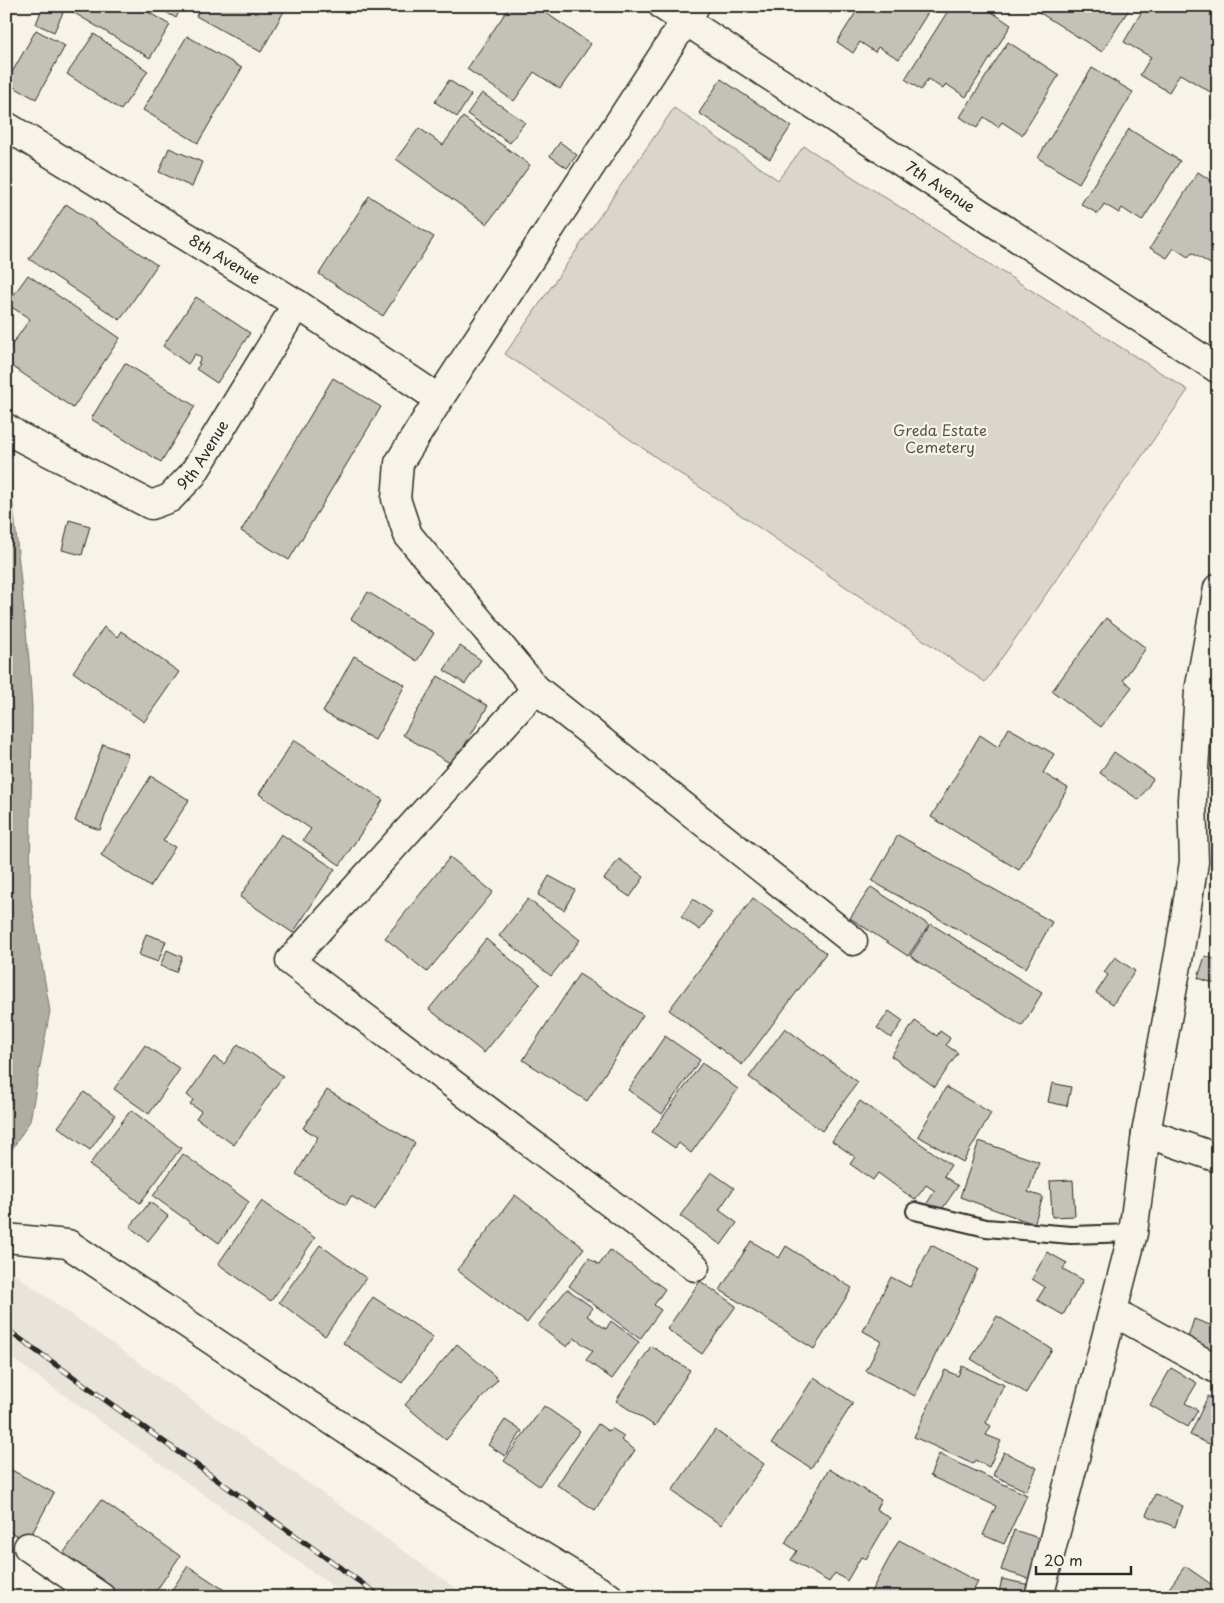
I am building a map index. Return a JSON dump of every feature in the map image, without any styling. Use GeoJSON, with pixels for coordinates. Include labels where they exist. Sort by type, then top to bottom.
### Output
{"type":"FeatureCollection","features":[{"type":"Feature","properties":{"kind":"street","name":"7th Avenue"},"geometry":{"type":"LineString","coordinates":[[663,6],[690,14],[1217,367]]}},
{"type":"Feature","properties":{"kind":"street"},"geometry":{"type":"LineString","coordinates":[[690,14],[399,463],[396,499],[408,535],[536,689],[853,940]]}},
{"type":"Feature","properties":{"kind":"street","name":"8th Avenue"},"geometry":{"type":"LineString","coordinates":[[6,126],[297,304],[439,399]]}},
{"type":"Feature","properties":{"kind":"street","name":"9th Avenue"},"geometry":{"type":"LineString","coordinates":[[12,432],[151,505],[170,498],[193,474],[297,304]]}},
{"type":"Feature","properties":{"kind":"street"},"geometry":{"type":"LineString","coordinates":[[1038,1597],[1114,1312],[1133,1233],[1146,1133],[1194,862],[1192,800],[1199,691],[1218,588]]}},
{"type":"Feature","properties":{"kind":"street"},"geometry":{"type":"LineString","coordinates":[[536,689],[290,961],[695,1266]]}},
{"type":"Feature","properties":{"kind":"street"},"geometry":{"type":"LineString","coordinates":[[1146,1133],[1218,1158]]}},
{"type":"Feature","properties":{"kind":"street"},"geometry":{"type":"LineString","coordinates":[[6,1238],[68,1244],[460,1506],[609,1597]]}},
{"type":"Feature","properties":{"kind":"street"},"geometry":{"type":"LineString","coordinates":[[1114,1312],[1218,1370]]}},
{"type":"Feature","properties":{"kind":"street"},"geometry":{"type":"LineString","coordinates":[[28,1547],[100,1597]]}},
{"type":"Feature","properties":{"kind":"lane"},"geometry":{"type":"LineString","coordinates":[[915,1211],[986,1228],[1071,1235],[1133,1233]]}},
{"type":"Feature","properties":{"kind":"shaded area"},"geometry":{"type":"Polygon","coordinates":[[[6,435],[29,660],[32,708],[30,894],[50,1011],[30,1121],[6,1159],[6,435]]]}},
{"type":"Feature","properties":{"kind":"shaded area"},"geometry":{"type":"Polygon","coordinates":[[[6,1268],[468,1597],[348,1597],[6,1354],[6,1268]]]}},
{"type":"Feature","properties":{"kind":"green space","name":"Greda Estate Cemetery"},"geometry":{"type":"Polygon","coordinates":[[[674,108],[778,180],[804,146],[1188,390],[985,682],[505,354],[674,108]]]}},
{"type":"Feature","properties":{"kind":"building"},"geometry":{"type":"Polygon","coordinates":[[[43,6],[66,6],[54,32],[36,24],[43,6]]]}},
{"type":"Feature","properties":{"kind":"building"},"geometry":{"type":"Polygon","coordinates":[[[74,6],[138,6],[170,25],[150,58],[71,11],[74,6]]]}},
{"type":"Feature","properties":{"kind":"building"},"geometry":{"type":"Polygon","coordinates":[[[155,6],[182,6],[176,18],[155,6]]]}},
{"type":"Feature","properties":{"kind":"building"},"geometry":{"type":"Polygon","coordinates":[[[201,6],[287,6],[261,52],[196,16],[201,6]]]}},
{"type":"Feature","properties":{"kind":"building"},"geometry":{"type":"Polygon","coordinates":[[[510,6],[536,6],[591,44],[560,89],[534,72],[514,101],[467,69],[510,6]]]}},
{"type":"Feature","properties":{"kind":"building"},"geometry":{"type":"Polygon","coordinates":[[[819,6],[836,6],[831,14],[819,6]]]}},
{"type":"Feature","properties":{"kind":"building"},"geometry":{"type":"Polygon","coordinates":[[[860,6],[932,6],[899,59],[878,47],[875,52],[860,42],[853,53],[837,42],[860,6]]]}},
{"type":"Feature","properties":{"kind":"building"},"geometry":{"type":"Polygon","coordinates":[[[951,6],[983,6],[1011,25],[966,97],[946,84],[943,89],[928,79],[921,90],[905,79],[951,6]]]}},
{"type":"Feature","properties":{"kind":"building"},"geometry":{"type":"Polygon","coordinates":[[[1029,6],[1131,6],[1102,52],[1029,6]]]}},
{"type":"Feature","properties":{"kind":"building"},"geometry":{"type":"Polygon","coordinates":[[[1145,6],[1210,6],[1218,11],[1218,83],[1212,93],[1180,74],[1169,92],[1140,75],[1151,57],[1124,42],[1145,6]]]}},
{"type":"Feature","properties":{"kind":"building"},"geometry":{"type":"Polygon","coordinates":[[[36,30],[65,46],[36,99],[6,83],[36,30]]]}},
{"type":"Feature","properties":{"kind":"building"},"geometry":{"type":"Polygon","coordinates":[[[94,34],[148,71],[121,110],[67,74],[94,34]]]}},
{"type":"Feature","properties":{"kind":"building"},"geometry":{"type":"Polygon","coordinates":[[[187,36],[242,68],[198,143],[143,110],[187,36]]]}},
{"type":"Feature","properties":{"kind":"building"},"geometry":{"type":"Polygon","coordinates":[[[1008,42],[1059,75],[1022,135],[1002,122],[998,127],[984,117],[977,128],[960,117],[1008,42]]]}},
{"type":"Feature","properties":{"kind":"building"},"geometry":{"type":"Polygon","coordinates":[[[1092,68],[1133,92],[1079,183],[1038,158],[1092,68]]]}},
{"type":"Feature","properties":{"kind":"building"},"geometry":{"type":"Polygon","coordinates":[[[721,79],[791,126],[770,159],[699,113],[721,79]]]}},
{"type":"Feature","properties":{"kind":"building"},"geometry":{"type":"Polygon","coordinates":[[[449,80],[471,95],[457,117],[435,102],[449,80]]]}},
{"type":"Feature","properties":{"kind":"building"},"geometry":{"type":"Polygon","coordinates":[[[482,93],[525,122],[510,143],[467,114],[482,93]]]}},
{"type":"Feature","properties":{"kind":"building"},"geometry":{"type":"Polygon","coordinates":[[[463,117],[530,165],[487,224],[396,159],[419,128],[443,145],[463,117]]]}},
{"type":"Feature","properties":{"kind":"building"},"geometry":{"type":"Polygon","coordinates":[[[1129,129],[1180,161],[1142,221],[1122,208],[1119,213],[1104,204],[1098,214],[1081,204],[1129,129]]]}},
{"type":"Feature","properties":{"kind":"building"},"geometry":{"type":"Polygon","coordinates":[[[560,142],[577,155],[567,168],[550,156],[560,142]]]}},
{"type":"Feature","properties":{"kind":"building"},"geometry":{"type":"Polygon","coordinates":[[[169,148],[202,162],[192,187],[159,172],[169,148]]]}},
{"type":"Feature","properties":{"kind":"building"},"geometry":{"type":"Polygon","coordinates":[[[1198,172],[1218,185],[1218,256],[1212,265],[1192,253],[1188,257],[1174,248],[1167,258],[1150,248],[1198,172]]]}},
{"type":"Feature","properties":{"kind":"building"},"geometry":{"type":"Polygon","coordinates":[[[369,196],[434,237],[383,316],[319,274],[369,196]]]}},
{"type":"Feature","properties":{"kind":"building"},"geometry":{"type":"Polygon","coordinates":[[[66,204],[157,265],[120,320],[29,259],[66,204]]]}},
{"type":"Feature","properties":{"kind":"building"},"geometry":{"type":"Polygon","coordinates":[[[28,275],[120,338],[73,408],[6,362],[6,353],[30,319],[7,304],[28,275]]]}},
{"type":"Feature","properties":{"kind":"building"},"geometry":{"type":"Polygon","coordinates":[[[196,297],[250,333],[217,383],[196,369],[200,364],[198,363],[201,358],[195,354],[188,364],[163,346],[196,297]]]}},
{"type":"Feature","properties":{"kind":"building"},"geometry":{"type":"Polygon","coordinates":[[[125,363],[195,406],[161,462],[91,419],[125,363]]]}},
{"type":"Feature","properties":{"kind":"building"},"geometry":{"type":"Polygon","coordinates":[[[333,378],[381,407],[289,560],[241,531],[333,378]]]}},
{"type":"Feature","properties":{"kind":"building"},"geometry":{"type":"Polygon","coordinates":[[[69,520],[90,526],[82,555],[62,550],[69,520]]]}},
{"type":"Feature","properties":{"kind":"building"},"geometry":{"type":"Polygon","coordinates":[[[368,592],[434,633],[417,661],[351,619],[368,592]]]}},
{"type":"Feature","properties":{"kind":"building"},"geometry":{"type":"Polygon","coordinates":[[[1106,618],[1146,648],[1123,680],[1132,687],[1101,727],[1052,691],[1106,618]]]}},
{"type":"Feature","properties":{"kind":"building"},"geometry":{"type":"Polygon","coordinates":[[[104,627],[117,637],[121,631],[179,672],[144,722],[73,672],[104,627]]]}},
{"type":"Feature","properties":{"kind":"building"},"geometry":{"type":"Polygon","coordinates":[[[460,646],[481,660],[465,684],[444,670],[460,646]]]}},
{"type":"Feature","properties":{"kind":"building"},"geometry":{"type":"Polygon","coordinates":[[[354,656],[405,685],[375,740],[323,712],[354,656]]]}},
{"type":"Feature","properties":{"kind":"building"},"geometry":{"type":"Polygon","coordinates":[[[438,676],[488,706],[453,765],[403,735],[438,676]]]}},
{"type":"Feature","properties":{"kind":"building"},"geometry":{"type":"Polygon","coordinates":[[[1009,728],[1054,754],[1043,773],[1068,788],[1019,870],[931,817],[980,735],[998,747],[1009,728]]]}},
{"type":"Feature","properties":{"kind":"building"},"geometry":{"type":"Polygon","coordinates":[[[294,740],[383,800],[340,865],[303,840],[311,829],[259,794],[294,740]]]}},
{"type":"Feature","properties":{"kind":"building"},"geometry":{"type":"Polygon","coordinates":[[[103,744],[128,754],[100,830],[75,821],[103,744]]]}},
{"type":"Feature","properties":{"kind":"building"},"geometry":{"type":"Polygon","coordinates":[[[1114,752],[1153,779],[1139,800],[1100,773],[1114,752]]]}},
{"type":"Feature","properties":{"kind":"building"},"geometry":{"type":"Polygon","coordinates":[[[151,776],[189,800],[163,841],[175,847],[150,887],[101,855],[151,776]]]}},
{"type":"Feature","properties":{"kind":"building"},"geometry":{"type":"Polygon","coordinates":[[[281,834],[335,869],[293,933],[240,897],[281,834]]]}},
{"type":"Feature","properties":{"kind":"building"},"geometry":{"type":"Polygon","coordinates":[[[898,835],[1052,922],[1026,968],[872,881],[898,835]]]}},
{"type":"Feature","properties":{"kind":"building"},"geometry":{"type":"Polygon","coordinates":[[[450,857],[493,892],[427,972],[385,938],[450,857]]]}},
{"type":"Feature","properties":{"kind":"building"},"geometry":{"type":"Polygon","coordinates":[[[619,859],[644,877],[630,897],[604,879],[619,859]]]}},
{"type":"Feature","properties":{"kind":"building"},"geometry":{"type":"Polygon","coordinates":[[[549,876],[575,890],[564,910],[538,895],[549,876]]]}},
{"type":"Feature","properties":{"kind":"building"},"geometry":{"type":"Polygon","coordinates":[[[871,887],[929,925],[908,956],[850,918],[871,887]]]}},
{"type":"Feature","properties":{"kind":"building"},"geometry":{"type":"Polygon","coordinates":[[[753,898],[826,953],[742,1065],[669,1010],[753,898]]]}},
{"type":"Feature","properties":{"kind":"building"},"geometry":{"type":"Polygon","coordinates":[[[528,899],[580,940],[551,976],[499,936],[528,899]]]}},
{"type":"Feature","properties":{"kind":"building"},"geometry":{"type":"Polygon","coordinates":[[[693,899],[712,912],[700,930],[681,917],[693,899]]]}},
{"type":"Feature","properties":{"kind":"building"},"geometry":{"type":"Polygon","coordinates":[[[931,924],[1042,993],[1022,1026],[910,956],[931,924]]]}},
{"type":"Feature","properties":{"kind":"building"},"geometry":{"type":"Polygon","coordinates":[[[146,934],[166,941],[158,962],[139,955],[146,934]]]}},
{"type":"Feature","properties":{"kind":"building"},"geometry":{"type":"Polygon","coordinates":[[[486,939],[540,984],[484,1053],[429,1009],[486,939]]]}},
{"type":"Feature","properties":{"kind":"building"},"geometry":{"type":"Polygon","coordinates":[[[167,950],[182,957],[176,972],[160,966],[167,950]]]}},
{"type":"Feature","properties":{"kind":"building"},"geometry":{"type":"Polygon","coordinates":[[[1205,956],[1218,960],[1218,993],[1214,992],[1216,984],[1198,978],[1205,956]]]}},
{"type":"Feature","properties":{"kind":"building"},"geometry":{"type":"Polygon","coordinates":[[[1115,957],[1135,971],[1113,1004],[1096,993],[1108,975],[1104,972],[1115,957]]]}},
{"type":"Feature","properties":{"kind":"building"},"geometry":{"type":"Polygon","coordinates":[[[579,974],[643,1015],[587,1101],[523,1060],[579,974]]]}},
{"type":"Feature","properties":{"kind":"building"},"geometry":{"type":"Polygon","coordinates":[[[889,1011],[903,1021],[891,1038],[877,1028],[889,1011]]]}},
{"type":"Feature","properties":{"kind":"building"},"geometry":{"type":"Polygon","coordinates":[[[915,1021],[937,1036],[940,1031],[950,1038],[946,1045],[958,1053],[935,1087],[891,1056],[915,1021]]]}},
{"type":"Feature","properties":{"kind":"building"},"geometry":{"type":"Polygon","coordinates":[[[785,1028],[858,1082],[822,1131],[749,1077],[785,1028]]]}},
{"type":"Feature","properties":{"kind":"building"},"geometry":{"type":"Polygon","coordinates":[[[665,1036],[700,1060],[662,1114],[628,1090],[665,1036]]]}},
{"type":"Feature","properties":{"kind":"building"},"geometry":{"type":"Polygon","coordinates":[[[238,1044],[283,1076],[234,1145],[196,1118],[201,1111],[190,1104],[193,1100],[187,1095],[214,1057],[224,1064],[238,1044]]]}},
{"type":"Feature","properties":{"kind":"building"},"geometry":{"type":"Polygon","coordinates":[[[145,1045],[180,1069],[149,1114],[114,1089],[145,1045]]]}},
{"type":"Feature","properties":{"kind":"building"},"geometry":{"type":"Polygon","coordinates":[[[702,1063],[738,1089],[691,1153],[679,1143],[675,1148],[652,1132],[702,1063]]]}},
{"type":"Feature","properties":{"kind":"building"},"geometry":{"type":"Polygon","coordinates":[[[1052,1083],[1071,1087],[1067,1106],[1048,1102],[1052,1083]]]}},
{"type":"Feature","properties":{"kind":"building"},"geometry":{"type":"Polygon","coordinates":[[[946,1087],[991,1113],[963,1162],[918,1136],[946,1087]]]}},
{"type":"Feature","properties":{"kind":"building"},"geometry":{"type":"Polygon","coordinates":[[[327,1090],[415,1143],[375,1210],[351,1196],[346,1205],[296,1174],[318,1137],[303,1128],[327,1090]]]}},
{"type":"Feature","properties":{"kind":"building"},"geometry":{"type":"Polygon","coordinates":[[[84,1092],[115,1115],[90,1150],[58,1127],[84,1092]]]}},
{"type":"Feature","properties":{"kind":"building"},"geometry":{"type":"Polygon","coordinates":[[[860,1101],[951,1165],[944,1176],[958,1186],[938,1215],[925,1206],[935,1191],[926,1185],[915,1200],[878,1173],[873,1180],[850,1164],[855,1157],[832,1141],[860,1101]]]}},
{"type":"Feature","properties":{"kind":"building"},"geometry":{"type":"Polygon","coordinates":[[[131,1110],[181,1148],[140,1203],[89,1165],[131,1110]]]}},
{"type":"Feature","properties":{"kind":"building"},"geometry":{"type":"Polygon","coordinates":[[[979,1141],[1039,1162],[1028,1192],[1043,1197],[1034,1224],[960,1197],[979,1141]]]}},
{"type":"Feature","properties":{"kind":"building"},"geometry":{"type":"Polygon","coordinates":[[[183,1154],[249,1202],[219,1243],[153,1196],[183,1154]]]}},
{"type":"Feature","properties":{"kind":"building"},"geometry":{"type":"Polygon","coordinates":[[[711,1172],[734,1188],[719,1210],[737,1223],[721,1245],[680,1216],[711,1172]]]}},
{"type":"Feature","properties":{"kind":"building"},"geometry":{"type":"Polygon","coordinates":[[[1073,1180],[1075,1216],[1052,1217],[1050,1181],[1073,1180]]]}},
{"type":"Feature","properties":{"kind":"building"},"geometry":{"type":"Polygon","coordinates":[[[515,1195],[584,1248],[527,1323],[457,1270],[515,1195]]]}},
{"type":"Feature","properties":{"kind":"building"},"geometry":{"type":"Polygon","coordinates":[[[262,1201],[315,1238],[271,1301],[218,1264],[262,1201]]]}},
{"type":"Feature","properties":{"kind":"building"},"geometry":{"type":"Polygon","coordinates":[[[150,1202],[168,1216],[148,1241],[130,1227],[150,1202]]]}},
{"type":"Feature","properties":{"kind":"building"},"geometry":{"type":"Polygon","coordinates":[[[751,1241],[779,1258],[786,1246],[852,1288],[814,1349],[720,1290],[751,1241]]]}},
{"type":"Feature","properties":{"kind":"building"},"geometry":{"type":"Polygon","coordinates":[[[320,1245],[366,1278],[325,1336],[279,1302],[320,1245]]]}},
{"type":"Feature","properties":{"kind":"building"},"geometry":{"type":"Polygon","coordinates":[[[931,1245],[978,1269],[915,1396],[866,1371],[881,1341],[863,1331],[891,1277],[910,1287],[931,1245]]]}},
{"type":"Feature","properties":{"kind":"building"},"geometry":{"type":"Polygon","coordinates":[[[610,1250],[665,1289],[654,1305],[661,1310],[640,1339],[569,1286],[589,1258],[599,1265],[610,1250]]]}},
{"type":"Feature","properties":{"kind":"building"},"geometry":{"type":"Polygon","coordinates":[[[1047,1252],[1067,1263],[1063,1269],[1083,1280],[1063,1315],[1037,1300],[1045,1287],[1032,1279],[1047,1252]]]}},
{"type":"Feature","properties":{"kind":"building"},"geometry":{"type":"Polygon","coordinates":[[[700,1281],[736,1306],[702,1354],[667,1329],[700,1281]]]}},
{"type":"Feature","properties":{"kind":"building"},"geometry":{"type":"Polygon","coordinates":[[[567,1289],[593,1308],[587,1316],[606,1329],[611,1321],[639,1342],[612,1379],[586,1360],[593,1351],[574,1338],[567,1347],[538,1326],[567,1289]]]}},
{"type":"Feature","properties":{"kind":"building"},"geometry":{"type":"Polygon","coordinates":[[[373,1297],[433,1337],[402,1383],[343,1343],[373,1297]]]}},
{"type":"Feature","properties":{"kind":"building"},"geometry":{"type":"Polygon","coordinates":[[[997,1316],[1052,1349],[1026,1393],[971,1359],[997,1316]]]}},
{"type":"Feature","properties":{"kind":"building"},"geometry":{"type":"Polygon","coordinates":[[[1194,1319],[1218,1328],[1218,1349],[1214,1360],[1184,1350],[1194,1319]]]}},
{"type":"Feature","properties":{"kind":"building"},"geometry":{"type":"Polygon","coordinates":[[[457,1344],[498,1379],[446,1440],[405,1405],[457,1344]]]}},
{"type":"Feature","properties":{"kind":"building"},"geometry":{"type":"Polygon","coordinates":[[[651,1346],[690,1370],[655,1426],[616,1401],[651,1346]]]}},
{"type":"Feature","properties":{"kind":"building"},"geometry":{"type":"Polygon","coordinates":[[[962,1366],[1004,1385],[986,1423],[991,1426],[986,1435],[1001,1441],[989,1467],[975,1460],[973,1464],[914,1437],[945,1370],[958,1376],[962,1366]]]}},
{"type":"Feature","properties":{"kind":"building"},"geometry":{"type":"Polygon","coordinates":[[[1171,1368],[1197,1383],[1185,1403],[1198,1410],[1188,1427],[1150,1405],[1171,1368]]]}},
{"type":"Feature","properties":{"kind":"building"},"geometry":{"type":"Polygon","coordinates":[[[814,1377],[853,1403],[811,1468],[772,1443],[814,1377]]]}},
{"type":"Feature","properties":{"kind":"building"},"geometry":{"type":"Polygon","coordinates":[[[1208,1396],[1218,1401],[1218,1448],[1190,1435],[1208,1396]]]}},
{"type":"Feature","properties":{"kind":"building"},"geometry":{"type":"Polygon","coordinates":[[[544,1406],[580,1431],[539,1486],[504,1461],[544,1406]]]}},
{"type":"Feature","properties":{"kind":"building"},"geometry":{"type":"Polygon","coordinates":[[[505,1420],[522,1431],[505,1456],[488,1445],[505,1420]]]}},
{"type":"Feature","properties":{"kind":"building"},"geometry":{"type":"Polygon","coordinates":[[[598,1424],[608,1431],[611,1428],[624,1436],[621,1440],[635,1450],[595,1510],[557,1485],[598,1424]]]}},
{"type":"Feature","properties":{"kind":"building"},"geometry":{"type":"Polygon","coordinates":[[[715,1430],[764,1464],[721,1525],[672,1491],[715,1430]]]}},
{"type":"Feature","properties":{"kind":"building"},"geometry":{"type":"Polygon","coordinates":[[[1004,1452],[1037,1468],[1026,1491],[993,1475],[1004,1452]]]}},
{"type":"Feature","properties":{"kind":"building"},"geometry":{"type":"Polygon","coordinates":[[[939,1454],[1027,1495],[1004,1544],[983,1535],[996,1506],[930,1476],[939,1454]]]}},
{"type":"Feature","properties":{"kind":"building"},"geometry":{"type":"Polygon","coordinates":[[[6,1467],[54,1493],[28,1541],[6,1530],[6,1467]]]}},
{"type":"Feature","properties":{"kind":"building"},"geometry":{"type":"Polygon","coordinates":[[[829,1469],[881,1500],[876,1509],[890,1518],[866,1559],[861,1557],[847,1581],[835,1573],[829,1582],[791,1560],[797,1551],[785,1543],[829,1469]]]}},
{"type":"Feature","properties":{"kind":"building"},"geometry":{"type":"Polygon","coordinates":[[[1155,1494],[1183,1506],[1175,1527],[1146,1515],[1155,1494]]]}},
{"type":"Feature","properties":{"kind":"building"},"geometry":{"type":"Polygon","coordinates":[[[101,1500],[180,1556],[152,1597],[115,1597],[60,1558],[101,1500]]]}},
{"type":"Feature","properties":{"kind":"building"},"geometry":{"type":"Polygon","coordinates":[[[1014,1530],[1042,1539],[1030,1579],[1001,1570],[1014,1530]]]}},
{"type":"Feature","properties":{"kind":"building"},"geometry":{"type":"Polygon","coordinates":[[[899,1540],[978,1582],[970,1597],[868,1597],[899,1540]]]}},
{"type":"Feature","properties":{"kind":"building"},"geometry":{"type":"Polygon","coordinates":[[[188,1566],[235,1597],[167,1597],[188,1566]]]}},
{"type":"Feature","properties":{"kind":"building"},"geometry":{"type":"Polygon","coordinates":[[[1185,1566],[1218,1589],[1218,1597],[1163,1597],[1185,1566]]]}},
{"type":"Feature","properties":{"kind":"building"},"geometry":{"type":"Polygon","coordinates":[[[1002,1579],[1030,1585],[1027,1597],[998,1597],[1002,1579]]]}},
{"type":"Feature","properties":{"kind":"railway"},"geometry":{"type":"LineString","coordinates":[[6,1329],[381,1597]]}}]}
